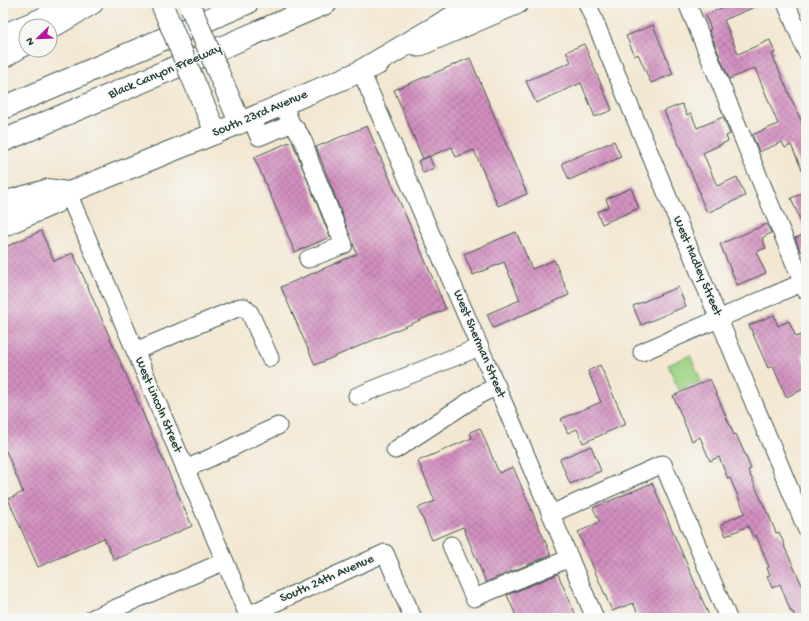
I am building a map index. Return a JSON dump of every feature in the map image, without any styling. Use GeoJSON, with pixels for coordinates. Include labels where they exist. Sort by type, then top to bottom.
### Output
{"type":"FeatureCollection","features":[{"type":"Feature","properties":{"kind":"highway"},"geometry":{"type":"LineString","coordinates":[[58,23],[92,3]]}},
{"type":"Feature","properties":{"kind":"highway"},"geometry":{"type":"LineString","coordinates":[[3,108],[247,3]]}},
{"type":"Feature","properties":{"kind":"highway","name":"Black Canyon Freeway"},"geometry":{"type":"LineString","coordinates":[[3,141],[326,3]]}},
{"type":"Feature","properties":{"kind":"highway"},"geometry":{"type":"LineString","coordinates":[[361,71],[477,3]]}},
{"type":"Feature","properties":{"kind":"highway"},"geometry":{"type":"LineString","coordinates":[[3,56],[18,48]]}},
{"type":"Feature","properties":{"kind":"highway"},"geometry":{"type":"LineString","coordinates":[[3,203],[49,190],[68,193]]}},
{"type":"Feature","properties":{"kind":"main road"},"geometry":{"type":"LineString","coordinates":[[4,32],[79,3]]}},
{"type":"Feature","properties":{"kind":"main road"},"geometry":{"type":"LineString","coordinates":[[161,3],[216,133]]}},
{"type":"Feature","properties":{"kind":"main road"},"geometry":{"type":"LineString","coordinates":[[189,3],[226,90],[245,120]]}},
{"type":"Feature","properties":{"kind":"main road","name":"South 23rd Avenue"},"geometry":{"type":"LineString","coordinates":[[3,226],[55,203],[68,193],[216,133],[518,3]]}},
{"type":"Feature","properties":{"kind":"street","name":"West Hadley Street"},"geometry":{"type":"LineString","coordinates":[[587,3],[806,528]]}},
{"type":"Feature","properties":{"kind":"street"},"geometry":{"type":"LineString","coordinates":[[642,352],[718,318],[805,285],[687,3]]}},
{"type":"Feature","properties":{"kind":"street"},"geometry":{"type":"LineString","coordinates":[[786,3],[806,51]]}},
{"type":"Feature","properties":{"kind":"street","name":"West Sherman Street"},"geometry":{"type":"LineString","coordinates":[[361,71],[552,514],[595,618]]}},
{"type":"Feature","properties":{"kind":"street"},"geometry":{"type":"LineString","coordinates":[[283,104],[291,124],[296,128],[304,146],[344,245],[308,259]]}},
{"type":"Feature","properties":{"kind":"street"},"geometry":{"type":"LineString","coordinates":[[245,120],[259,138],[291,124]]}},
{"type":"Feature","properties":{"kind":"street","name":"West Lincoln Street"},"geometry":{"type":"LineString","coordinates":[[68,193],[248,616]]}},
{"type":"Feature","properties":{"kind":"street"},"geometry":{"type":"LineString","coordinates":[[135,351],[240,307],[244,307],[250,313],[270,358]]}},
{"type":"Feature","properties":{"kind":"street"},"geometry":{"type":"LineString","coordinates":[[357,396],[480,347]]}},
{"type":"Feature","properties":{"kind":"street"},"geometry":{"type":"LineString","coordinates":[[395,450],[479,395],[497,386]]}},
{"type":"Feature","properties":{"kind":"street"},"geometry":{"type":"LineString","coordinates":[[186,469],[278,426]]}},
{"type":"Feature","properties":{"kind":"street"},"geometry":{"type":"LineString","coordinates":[[552,514],[663,464],[728,618]]}},
{"type":"Feature","properties":{"kind":"street"},"geometry":{"type":"LineString","coordinates":[[451,545],[474,598],[570,558]]}},
{"type":"Feature","properties":{"kind":"street","name":"South 24th Avenue"},"geometry":{"type":"LineString","coordinates":[[248,616],[385,553],[413,618]]}},
{"type":"Feature","properties":{"kind":"street"},"geometry":{"type":"LineString","coordinates":[[93,618],[225,561]]}},
{"type":"Feature","properties":{"kind":"green space"},"geometry":{"type":"Polygon","coordinates":[[[690,355],[701,381],[679,390],[668,365],[690,355]]]}},
{"type":"Feature","properties":{"kind":"building"},"geometry":{"type":"Polygon","coordinates":[[[733,3],[764,3],[724,20],[738,54],[770,40],[775,53],[772,54],[787,89],[803,125],[806,124],[806,179],[791,145],[785,148],[782,142],[759,152],[752,135],[778,124],[755,68],[729,79],[709,30],[711,29],[705,15],[733,3]]]}},
{"type":"Feature","properties":{"kind":"building"},"geometry":{"type":"Polygon","coordinates":[[[653,25],[673,74],[651,83],[638,54],[635,56],[626,36],[653,25]]]}},
{"type":"Feature","properties":{"kind":"building"},"geometry":{"type":"Polygon","coordinates":[[[584,44],[612,110],[595,117],[581,83],[536,103],[526,81],[571,62],[566,52],[584,44]]]}},
{"type":"Feature","properties":{"kind":"building"},"geometry":{"type":"Polygon","coordinates":[[[470,58],[527,194],[498,206],[474,150],[456,157],[452,147],[423,159],[394,90],[470,58]]]}},
{"type":"Feature","properties":{"kind":"building"},"geometry":{"type":"Polygon","coordinates":[[[682,104],[687,115],[691,113],[697,128],[723,117],[730,134],[726,136],[728,141],[703,153],[717,186],[737,177],[745,196],[707,213],[699,194],[700,193],[664,111],[682,104]]]}},
{"type":"Feature","properties":{"kind":"building"},"geometry":{"type":"Polygon","coordinates":[[[367,126],[446,309],[315,365],[281,287],[357,254],[316,147],[367,126]]]}},
{"type":"Feature","properties":{"kind":"building"},"geometry":{"type":"Polygon","coordinates":[[[292,141],[330,237],[295,252],[254,157],[292,141]]]}},
{"type":"Feature","properties":{"kind":"building"},"geometry":{"type":"Polygon","coordinates":[[[614,141],[621,157],[569,180],[562,163],[614,141]]]}},
{"type":"Feature","properties":{"kind":"building"},"geometry":{"type":"Polygon","coordinates":[[[429,156],[434,168],[423,173],[418,161],[429,156]]]}},
{"type":"Feature","properties":{"kind":"building"},"geometry":{"type":"Polygon","coordinates":[[[631,188],[639,208],[602,224],[597,212],[609,207],[606,199],[631,188]]]}},
{"type":"Feature","properties":{"kind":"building"},"geometry":{"type":"Polygon","coordinates":[[[806,192],[806,234],[791,198],[806,192]]]}},
{"type":"Feature","properties":{"kind":"building"},"geometry":{"type":"Polygon","coordinates":[[[767,224],[771,233],[762,238],[766,248],[756,252],[766,273],[737,285],[720,244],[767,224]]]}},
{"type":"Feature","properties":{"kind":"building"},"geometry":{"type":"Polygon","coordinates":[[[41,231],[54,261],[73,253],[192,526],[114,560],[104,538],[38,567],[8,499],[23,492],[6,451],[3,452],[3,248],[41,231]]]}},
{"type":"Feature","properties":{"kind":"building"},"geometry":{"type":"Polygon","coordinates":[[[516,232],[532,269],[554,260],[569,295],[493,328],[487,314],[520,300],[504,262],[473,275],[464,254],[516,232]]]}},
{"type":"Feature","properties":{"kind":"building"},"geometry":{"type":"Polygon","coordinates":[[[806,234],[806,249],[801,252],[795,238],[806,234]]]}},
{"type":"Feature","properties":{"kind":"building"},"geometry":{"type":"Polygon","coordinates":[[[678,287],[686,306],[641,325],[633,306],[678,287]]]}},
{"type":"Feature","properties":{"kind":"building"},"geometry":{"type":"Polygon","coordinates":[[[774,315],[778,326],[789,321],[796,337],[806,333],[806,352],[801,354],[806,367],[806,388],[786,397],[773,366],[768,368],[749,325],[774,315]]]}},
{"type":"Feature","properties":{"kind":"building"},"geometry":{"type":"Polygon","coordinates":[[[600,365],[626,424],[583,443],[577,429],[568,433],[561,419],[601,402],[588,371],[600,365]]]}},
{"type":"Feature","properties":{"kind":"building"},"geometry":{"type":"Polygon","coordinates":[[[710,379],[734,435],[736,434],[747,459],[751,469],[748,470],[776,533],[779,532],[803,587],[806,585],[806,618],[795,618],[793,612],[791,612],[780,584],[772,588],[767,576],[770,575],[767,568],[769,567],[756,535],[753,537],[748,526],[726,536],[721,525],[724,524],[724,522],[745,513],[719,457],[710,461],[700,437],[692,441],[673,396],[710,379]]]}},
{"type":"Feature","properties":{"kind":"building"},"geometry":{"type":"Polygon","coordinates":[[[480,428],[499,473],[513,467],[551,555],[486,582],[463,527],[432,540],[418,508],[435,501],[418,461],[472,438],[470,432],[480,428]]]}},
{"type":"Feature","properties":{"kind":"building"},"geometry":{"type":"Polygon","coordinates":[[[591,446],[601,471],[570,484],[560,459],[591,446]]]}},
{"type":"Feature","properties":{"kind":"building"},"geometry":{"type":"Polygon","coordinates":[[[652,483],[710,618],[640,618],[633,603],[612,611],[578,532],[600,522],[593,508],[652,483]]]}},
{"type":"Feature","properties":{"kind":"building"},"geometry":{"type":"Polygon","coordinates":[[[558,574],[577,618],[517,618],[507,595],[558,574]]]}}]}
